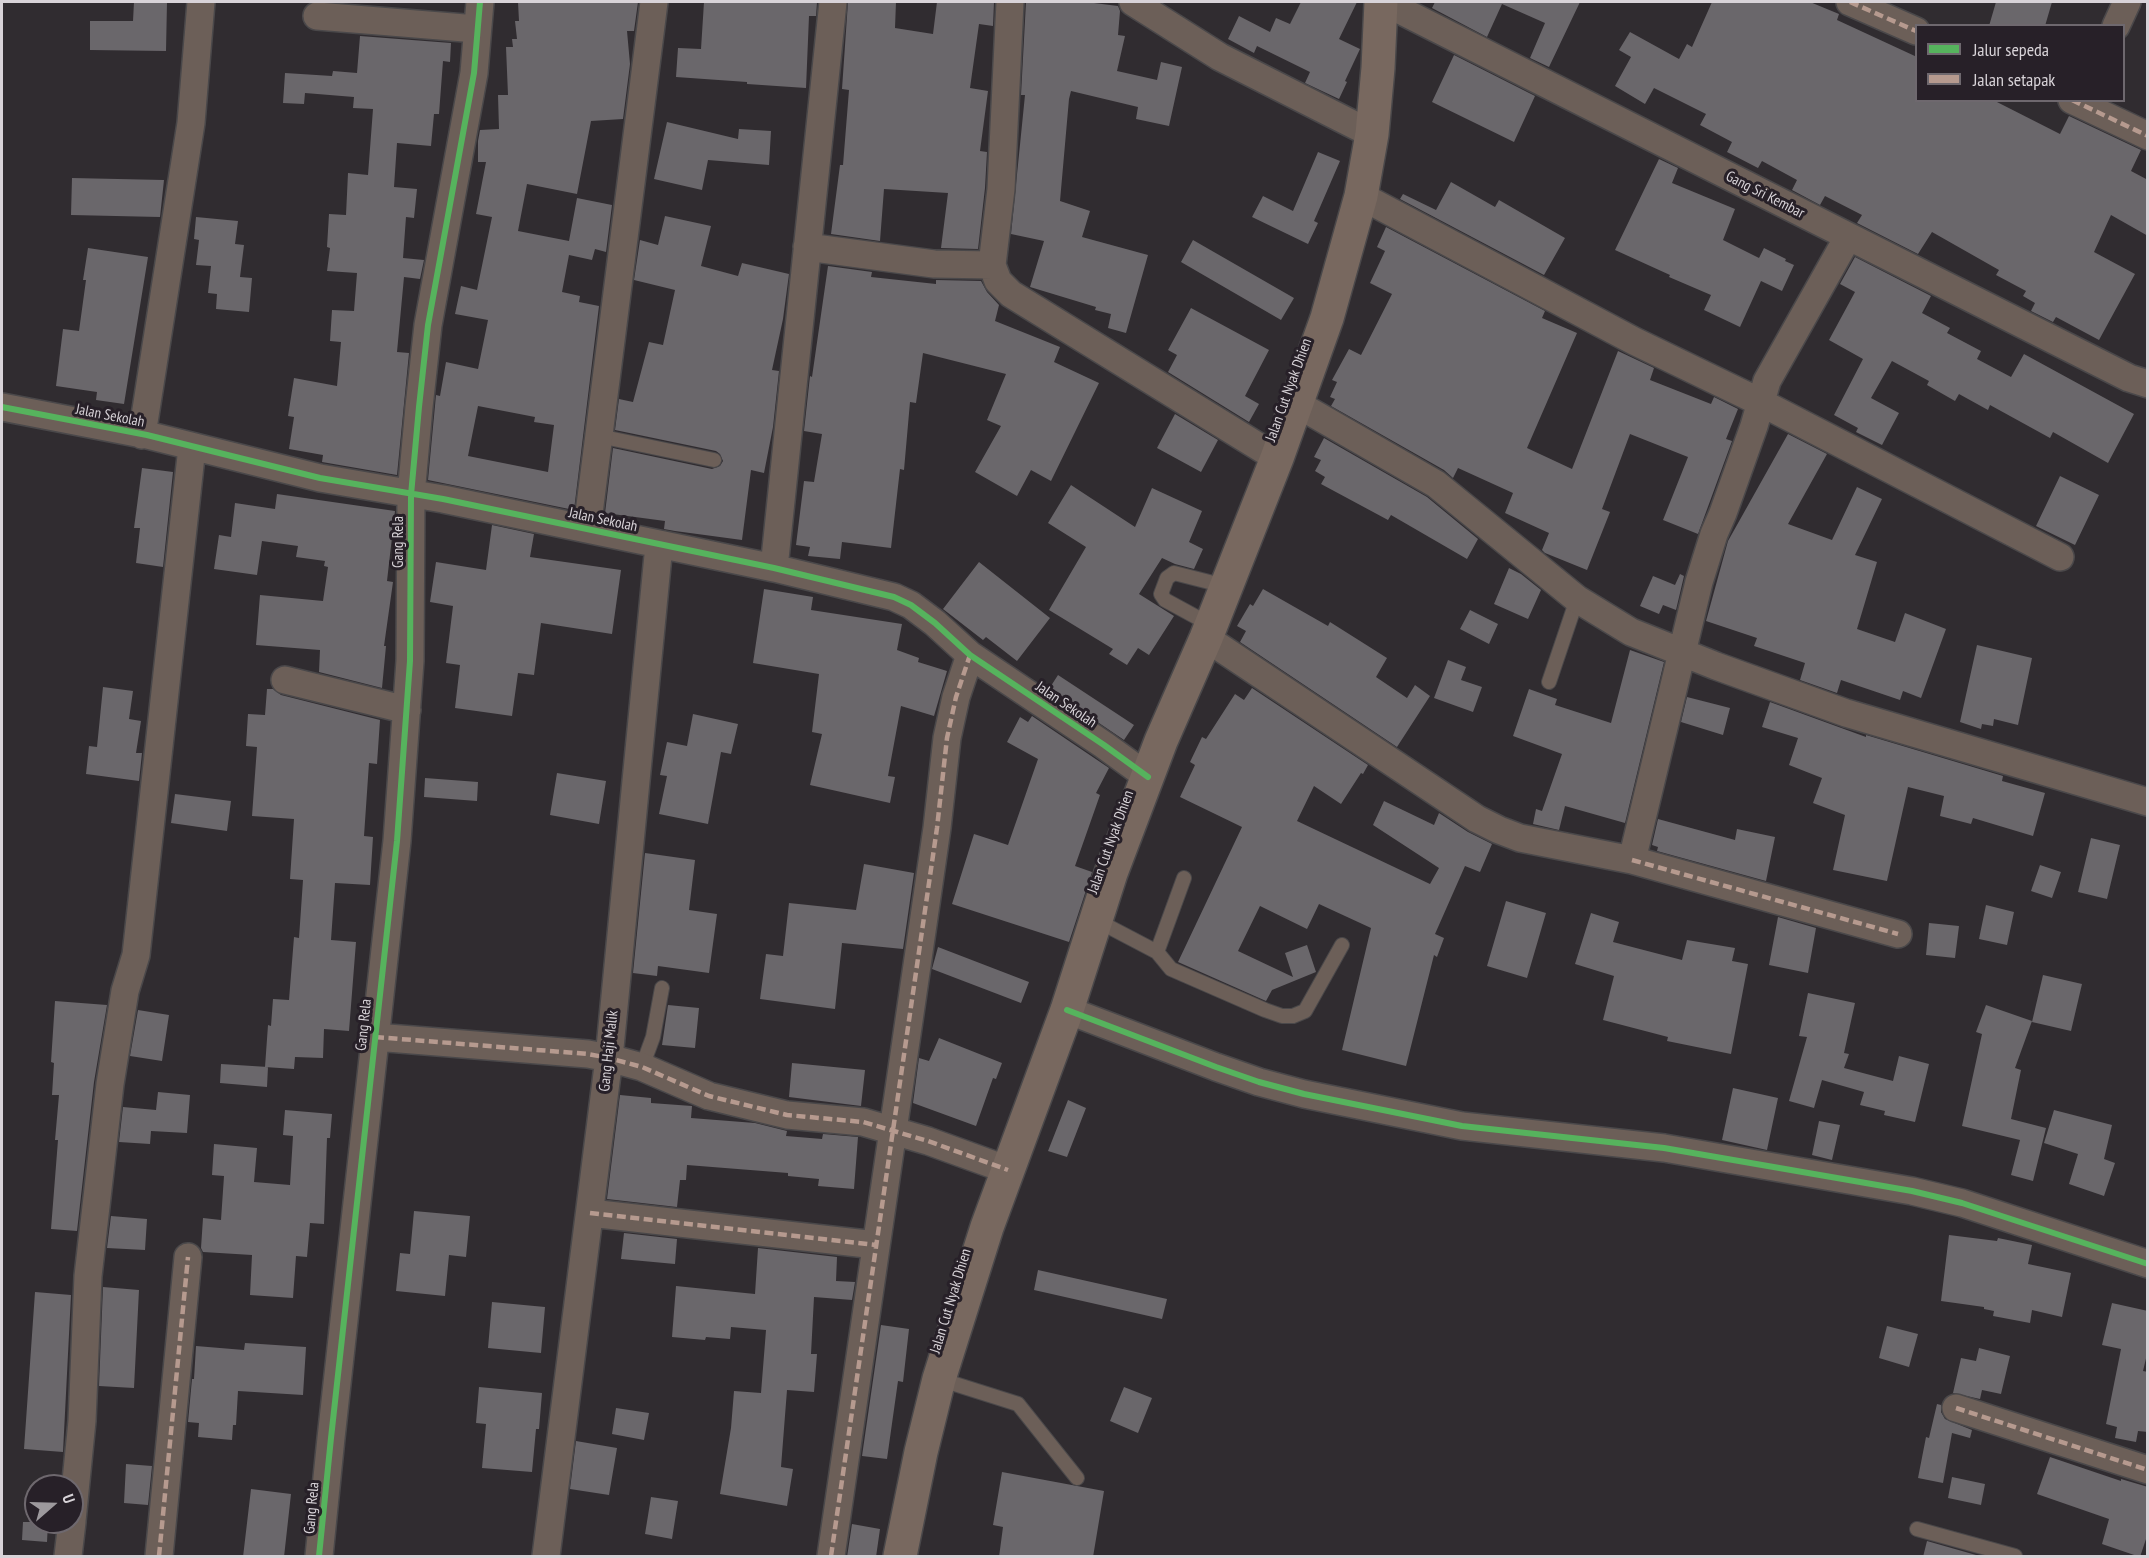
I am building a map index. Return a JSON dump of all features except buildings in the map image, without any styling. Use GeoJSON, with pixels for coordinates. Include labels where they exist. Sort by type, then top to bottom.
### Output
{"type":"FeatureCollection","features":[{"type":"Feature","properties":{"kind":"main road","name":"Jalan Cut Nyak Dhien"},"geometry":{"type":"LineString","coordinates":[[900,1557],[921,1452],[939,1379],[966,1290],[1067,1010],[1111,873],[1161,741],[1277,459],[1327,318],[1361,196],[1372,134],[1382,2]]}},
{"type":"Feature","properties":{"kind":"street"},"geometry":{"type":"LineString","coordinates":[[142,435],[191,123],[201,2]]}},
{"type":"Feature","properties":{"kind":"street","name":"Gang Rela"},"geometry":{"type":"LineString","coordinates":[[320,1557],[397,841],[410,662],[411,495],[428,325],[474,73],[480,2]]}},
{"type":"Feature","properties":{"kind":"street"},"geometry":{"type":"LineString","coordinates":[[587,529],[654,2]]}},
{"type":"Feature","properties":{"kind":"street"},"geometry":{"type":"LineString","coordinates":[[774,568],[833,2]]}},
{"type":"Feature","properties":{"kind":"street"},"geometry":{"type":"LineString","coordinates":[[1010,2],[1001,189],[992,265],[998,281],[1011,294],[1277,459]]}},
{"type":"Feature","properties":{"kind":"street"},"geometry":{"type":"LineString","coordinates":[[1133,2],[1220,57],[1372,134]]}},
{"type":"Feature","properties":{"kind":"street","name":"Gang Sri Kembar"},"geometry":{"type":"LineString","coordinates":[[1382,2],[2129,378],[2148,384]]}},
{"type":"Feature","properties":{"kind":"street"},"geometry":{"type":"LineString","coordinates":[[1850,2],[1915,30]]}},
{"type":"Feature","properties":{"kind":"street"},"geometry":{"type":"LineString","coordinates":[[2117,24],[2127,2]]}},
{"type":"Feature","properties":{"kind":"street"},"geometry":{"type":"LineString","coordinates":[[317,16],[477,29]]}},
{"type":"Feature","properties":{"kind":"street"},"geometry":{"type":"LineString","coordinates":[[2078,102],[2147,133]]}},
{"type":"Feature","properties":{"kind":"street"},"geometry":{"type":"LineString","coordinates":[[1361,196],[1634,341],[1760,402],[2060,556]]}},
{"type":"Feature","properties":{"kind":"street"},"geometry":{"type":"LineString","coordinates":[[1632,860],[1699,582],[1714,534],[1750,437],[1769,376],[1848,237]]}},
{"type":"Feature","properties":{"kind":"street"},"geometry":{"type":"LineString","coordinates":[[807,248],[934,264],[992,265]]}},
{"type":"Feature","properties":{"kind":"street"},"geometry":{"type":"LineString","coordinates":[[1297,404],[1436,484],[1576,599],[1631,632],[1846,713],[2148,802]]}},
{"type":"Feature","properties":{"kind":"street","name":"Jalan Sekolah"},"geometry":{"type":"LineString","coordinates":[[2,407],[142,435],[320,478],[443,499],[774,568],[894,597],[912,605],[970,655],[1148,777]]}},
{"type":"Feature","properties":{"kind":"street"},"geometry":{"type":"LineString","coordinates":[[77,1474],[82,1421],[88,1276],[110,1084],[125,991],[136,955],[192,447]]}},
{"type":"Feature","properties":{"kind":"street","name":"Gang Haji Malik"},"geometry":{"type":"LineString","coordinates":[[546,1557],[609,1058],[659,545]]}},
{"type":"Feature","properties":{"kind":"street"},"geometry":{"type":"LineString","coordinates":[[1208,631],[1477,819],[1520,838],[1632,860],[1898,934]]}},
{"type":"Feature","properties":{"kind":"street"},"geometry":{"type":"LineString","coordinates":[[831,1557],[937,828],[947,738],[956,697],[970,655]]}},
{"type":"Feature","properties":{"kind":"street"},"geometry":{"type":"LineString","coordinates":[[285,680],[407,710]]}},
{"type":"Feature","properties":{"kind":"street"},"geometry":{"type":"LineString","coordinates":[[1067,1010],[1216,1067],[1304,1094],[1462,1126],[1664,1148],[1912,1191],[1962,1203],[2148,1264]]}},
{"type":"Feature","properties":{"kind":"street"},"geometry":{"type":"LineString","coordinates":[[375,1037],[588,1054],[609,1058],[642,1067],[709,1096],[787,1115],[863,1122],[893,1129],[1008,1170]]}},
{"type":"Feature","properties":{"kind":"street"},"geometry":{"type":"LineString","coordinates":[[590,1213],[876,1245]]}},
{"type":"Feature","properties":{"kind":"street"},"geometry":{"type":"LineString","coordinates":[[159,1557],[188,1257]]}},
{"type":"Feature","properties":{"kind":"street"},"geometry":{"type":"LineString","coordinates":[[1956,1408],[2148,1470]]}},
{"type":"Feature","properties":{"kind":"street"},"geometry":{"type":"LineString","coordinates":[[68,1557],[71,1534]]}},
{"type":"Feature","properties":{"kind":"lane"},"geometry":{"type":"LineString","coordinates":[[599,436],[714,460]]}},
{"type":"Feature","properties":{"kind":"lane"},"geometry":{"type":"LineString","coordinates":[[1208,631],[1165,600],[1161,594],[1167,578],[1174,573],[1226,586]]}},
{"type":"Feature","properties":{"kind":"lane"},"geometry":{"type":"LineString","coordinates":[[1549,682],[1576,599]]}},
{"type":"Feature","properties":{"kind":"lane"},"geometry":{"type":"LineString","coordinates":[[1157,952],[1185,878]]}},
{"type":"Feature","properties":{"kind":"lane"},"geometry":{"type":"LineString","coordinates":[[1096,920],[1157,952],[1171,969],[1282,1016],[1293,1016],[1305,1011],[1342,945]]}},
{"type":"Feature","properties":{"kind":"lane"},"geometry":{"type":"LineString","coordinates":[[642,1067],[652,1037],[662,988]]}},
{"type":"Feature","properties":{"kind":"lane"},"geometry":{"type":"LineString","coordinates":[[939,1379],[1012,1400],[1018,1404],[1077,1478]]}},
{"type":"Feature","properties":{"kind":"lane"},"geometry":{"type":"LineString","coordinates":[[1917,1529],[2015,1557]]}},
{"type":"Feature","properties":{"kind":"marked path"},"geometry":{"type":"LineString","coordinates":[[1850,2],[1915,31]]}},
{"type":"Feature","properties":{"kind":"marked path"},"geometry":{"type":"LineString","coordinates":[[2076,102],[2148,136]]}},
{"type":"Feature","properties":{"kind":"marked path"},"geometry":{"type":"LineString","coordinates":[[831,1556],[937,828],[947,738],[956,697],[970,655]]}},
{"type":"Feature","properties":{"kind":"marked path"},"geometry":{"type":"LineString","coordinates":[[1632,860],[1898,934]]}},
{"type":"Feature","properties":{"kind":"marked path"},"geometry":{"type":"LineString","coordinates":[[375,1037],[588,1054],[609,1058],[642,1067],[709,1096],[787,1115],[863,1122],[928,1141],[1008,1170]]}},
{"type":"Feature","properties":{"kind":"marked path"},"geometry":{"type":"LineString","coordinates":[[590,1213],[876,1245]]}},
{"type":"Feature","properties":{"kind":"marked path"},"geometry":{"type":"LineString","coordinates":[[159,1556],[188,1257]]}},
{"type":"Feature","properties":{"kind":"marked path"},"geometry":{"type":"LineString","coordinates":[[1956,1408],[2148,1470]]}},
{"type":"Feature","properties":{"kind":"cycle path"},"geometry":{"type":"LineString","coordinates":[[319,1556],[397,841],[410,661],[411,495],[419,407],[428,325],[474,73],[480,2]]}},
{"type":"Feature","properties":{"kind":"cycle path"},"geometry":{"type":"LineString","coordinates":[[2,407],[147,435],[320,478],[443,499],[774,568],[894,597],[911,605],[935,623],[970,655],[1148,777]]}},
{"type":"Feature","properties":{"kind":"cycle path"},"geometry":{"type":"LineString","coordinates":[[1067,1010],[1216,1067],[1304,1094],[1462,1126],[1664,1148],[1912,1191],[1962,1203],[2148,1264]]}}]}
